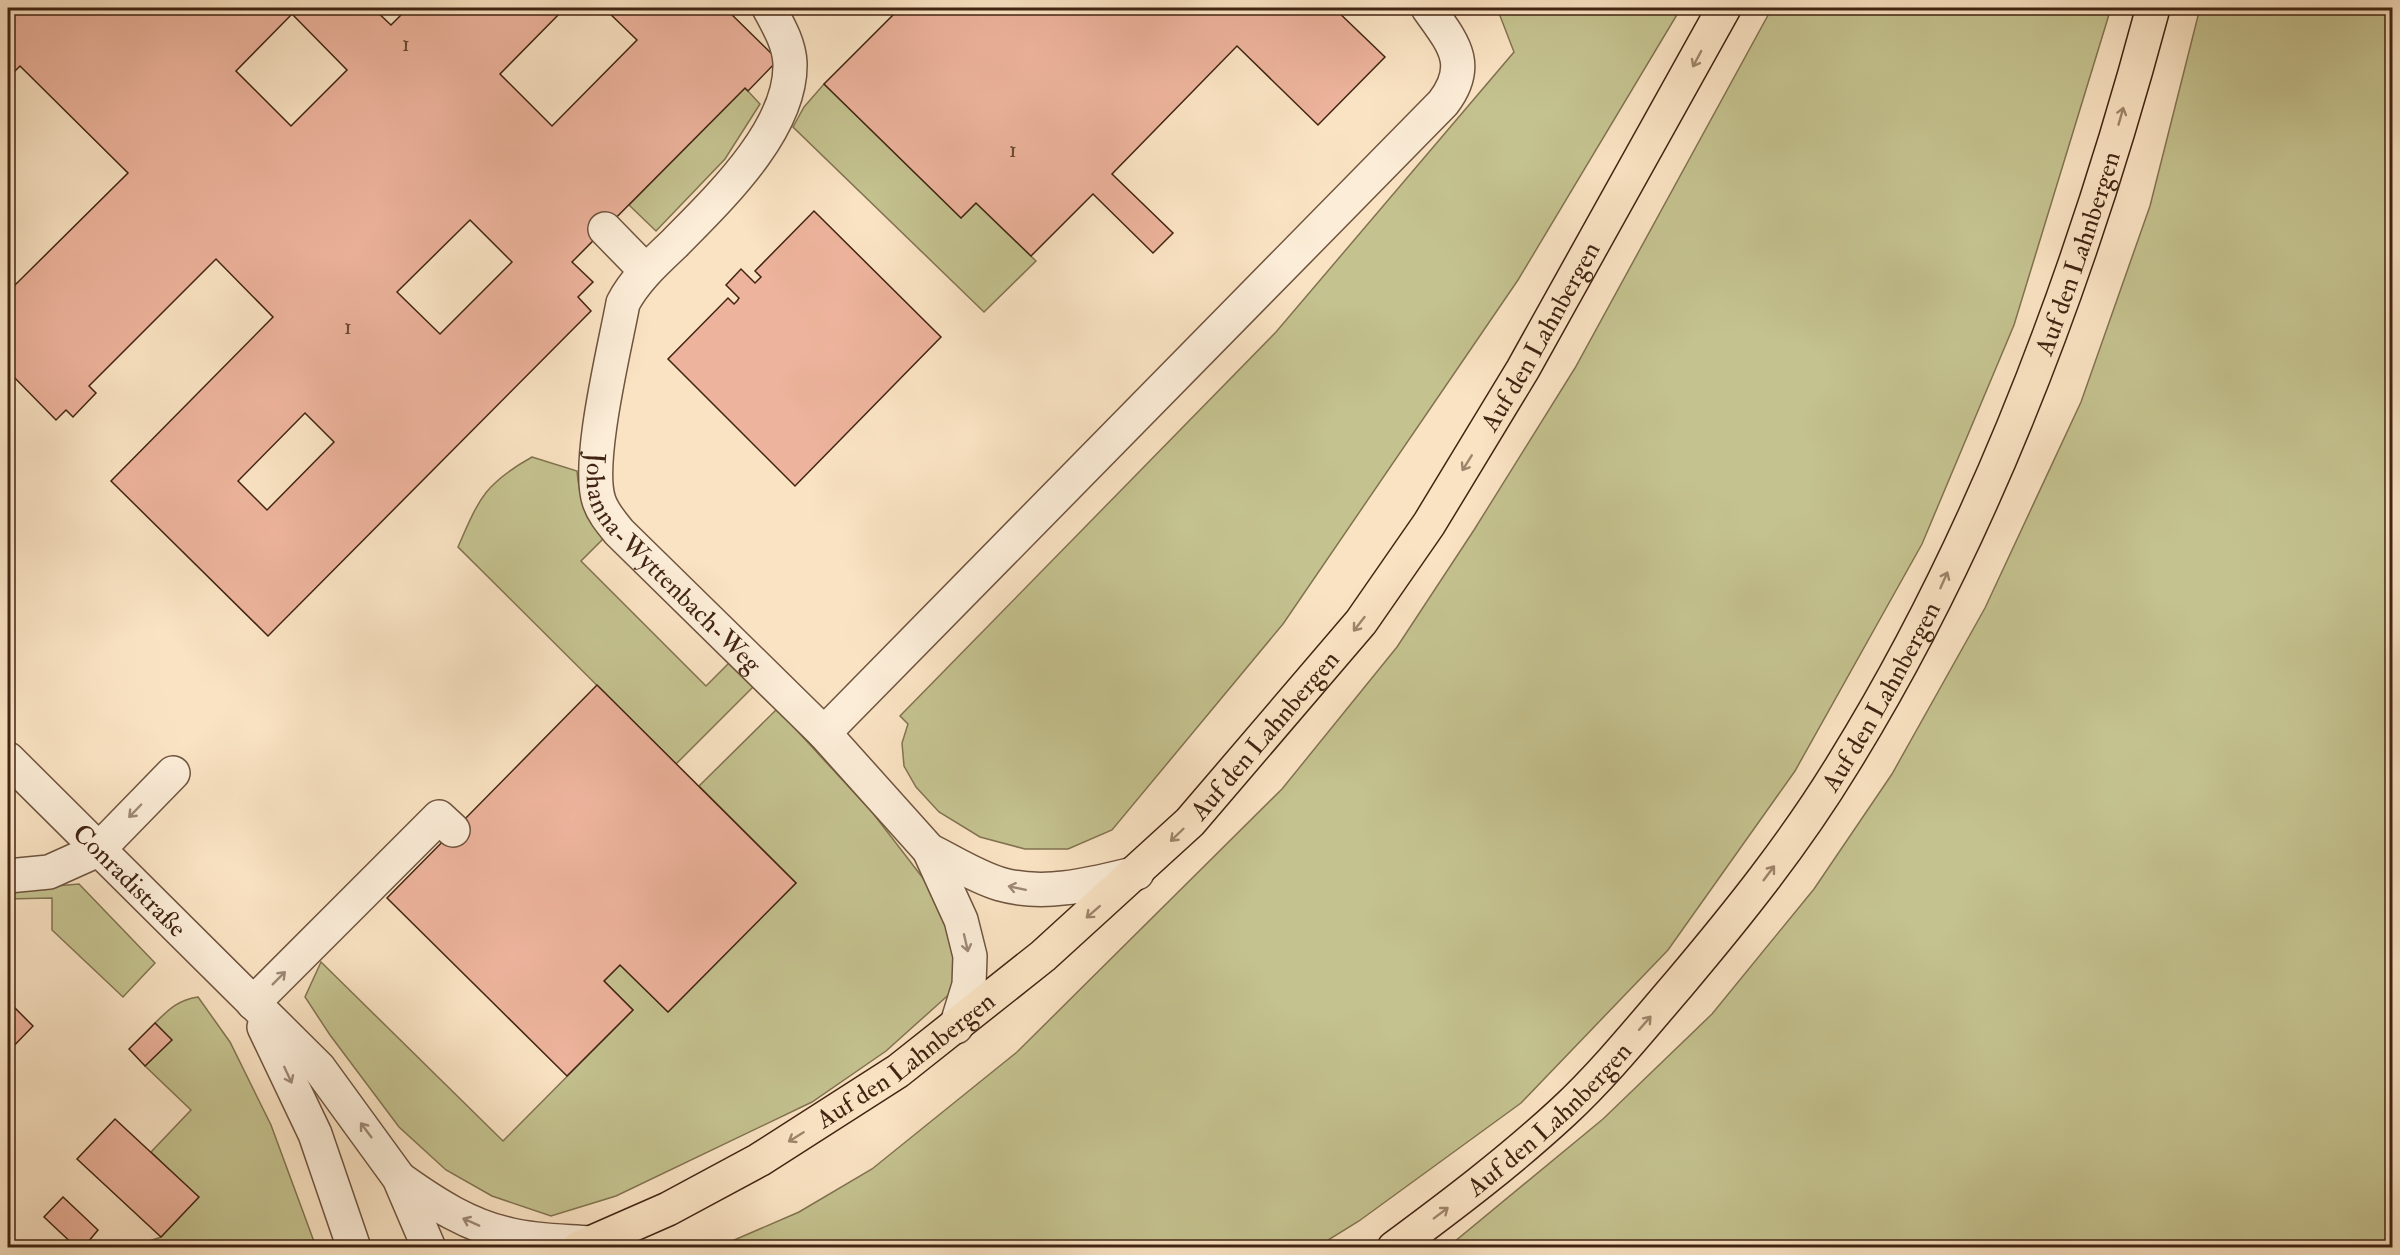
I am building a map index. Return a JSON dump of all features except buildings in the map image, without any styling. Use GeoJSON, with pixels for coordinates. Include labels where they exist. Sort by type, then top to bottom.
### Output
{"type":"FeatureCollection","features":[{"type":"Feature","properties":{"kind":"main road","name":"Auf den Lahnbergen"},"geometry":{"type":"LineString","coordinates":[[584,1245],[668,1209],[759,1160],[898,1071],[956,1027],[1137,873],[1190,822],[1361,622],[1429,524],[1523,369],[1724,8]]}},
{"type":"Feature","properties":{"kind":"main road","name":"Auf den Lahnbergen"},"geometry":{"type":"LineString","coordinates":[[1394,1248],[1498,1170],[1582,1092],[1721,934],[1773,867],[1842,767],[1926,620],[1993,472],[2042,352],[2098,193],[2153,8]]}},
{"type":"Feature","properties":{"kind":"street","name":"Johanna-Wyttenbach-Weg"},"geometry":{"type":"LineString","coordinates":[[769,8],[786,41],[790,63],[786,89],[774,120],[736,182],[646,271],[630,289],[623,303],[595,460],[598,500],[607,517],[619,532],[824,733],[929,850],[961,920],[970,957],[969,985],[956,1027]]}},
{"type":"Feature","properties":{"kind":"street"},"geometry":{"type":"LineString","coordinates":[[824,733],[1443,103],[1455,88],[1460,66],[1456,49],[1428,8]]}},
{"type":"Feature","properties":{"kind":"street"},"geometry":{"type":"LineString","coordinates":[[605,230],[646,271]]}},
{"type":"Feature","properties":{"kind":"street","name":"Conradistraße"},"geometry":{"type":"LineString","coordinates":[[8,759],[319,1068],[399,1178],[429,1248]]}},
{"type":"Feature","properties":{"kind":"street"},"geometry":{"type":"LineString","coordinates":[[8,876],[50,872],[98,850],[173,773]]}},
{"type":"Feature","properties":{"kind":"street"},"geometry":{"type":"LineString","coordinates":[[253,1004],[440,817],[453,830]]}},
{"type":"Feature","properties":{"kind":"street","name":"Johanna-Wyttenbach-Weg"},"geometry":{"type":"LineString","coordinates":[[929,850],[998,884],[1035,891],[1079,886],[1137,873]]}},
{"type":"Feature","properties":{"kind":"street","name":"Conradistraße"},"geometry":{"type":"LineString","coordinates":[[253,1004],[315,1134],[354,1248]]}},
{"type":"Feature","properties":{"kind":"street","name":"Conradistraße"},"geometry":{"type":"LineString","coordinates":[[399,1178],[432,1202],[485,1228],[513,1236],[584,1245]]}},
{"type":"Feature","properties":{"kind":"shaded area"},"geometry":{"type":"Polygon","coordinates":[[[1497,8],[1681,8],[1518,280],[1283,624],[1112,830],[1068,849],[1025,849],[980,837],[939,812],[916,787],[904,766],[902,743],[908,724],[900,716],[1276,332],[1514,52],[1497,8]]]}},
{"type":"Feature","properties":{"kind":"shaded area"},"geometry":{"type":"Polygon","coordinates":[[[1772,8],[2111,8],[2014,325],[1922,544],[1795,771],[1668,950],[1521,1103],[1359,1221],[1317,1247],[718,1247],[799,1212],[872,1169],[1017,1052],[1282,789],[1397,647],[1474,530],[1575,368],[1772,8]]]}},
{"type":"Feature","properties":{"kind":"shaded area"},"geometry":{"type":"Polygon","coordinates":[[[2200,8],[2392,8],[2392,1247],[1448,1247],[1603,1119],[1712,1014],[1814,889],[1892,774],[1985,608],[2081,402],[2150,206],[2200,8]]]}},
{"type":"Feature","properties":{"kind":"shaded area"},"geometry":{"type":"Polygon","coordinates":[[[824,84],[961,218],[976,203],[1036,261],[984,312],[793,127],[804,107],[824,84]]]}},
{"type":"Feature","properties":{"kind":"shaded area"},"geometry":{"type":"Polygon","coordinates":[[[745,88],[760,104],[725,159],[656,231],[629,205],[745,88]]]}},
{"type":"Feature","properties":{"kind":"shaded area"},"geometry":{"type":"Polygon","coordinates":[[[532,457],[577,471],[588,515],[605,537],[581,561],[706,686],[730,662],[754,686],[676,764],[458,547],[485,494],[503,476],[532,457]]]}},
{"type":"Feature","properties":{"kind":"shaded area"},"geometry":{"type":"Polygon","coordinates":[[[777,709],[872,812],[936,895],[959,942],[954,990],[886,1051],[812,1102],[616,1196],[551,1216],[492,1196],[446,1170],[399,1127],[330,1035],[305,997],[321,962],[503,1141],[633,1010],[604,981],[620,965],[668,1012],[796,883],[699,786],[777,709]]]}},
{"type":"Feature","properties":{"kind":"shaded area"},"geometry":{"type":"Polygon","coordinates":[[[79,884],[155,963],[123,997],[52,930],[52,898],[8,899],[8,890],[79,884]]]}},
{"type":"Feature","properties":{"kind":"shaded area"},"geometry":{"type":"Polygon","coordinates":[[[198,997],[230,1042],[271,1125],[316,1247],[129,1248],[161,1237],[198,1197],[151,1152],[191,1110],[145,1066],[171,1040],[155,1023],[174,1006],[198,997]]]}}]}
